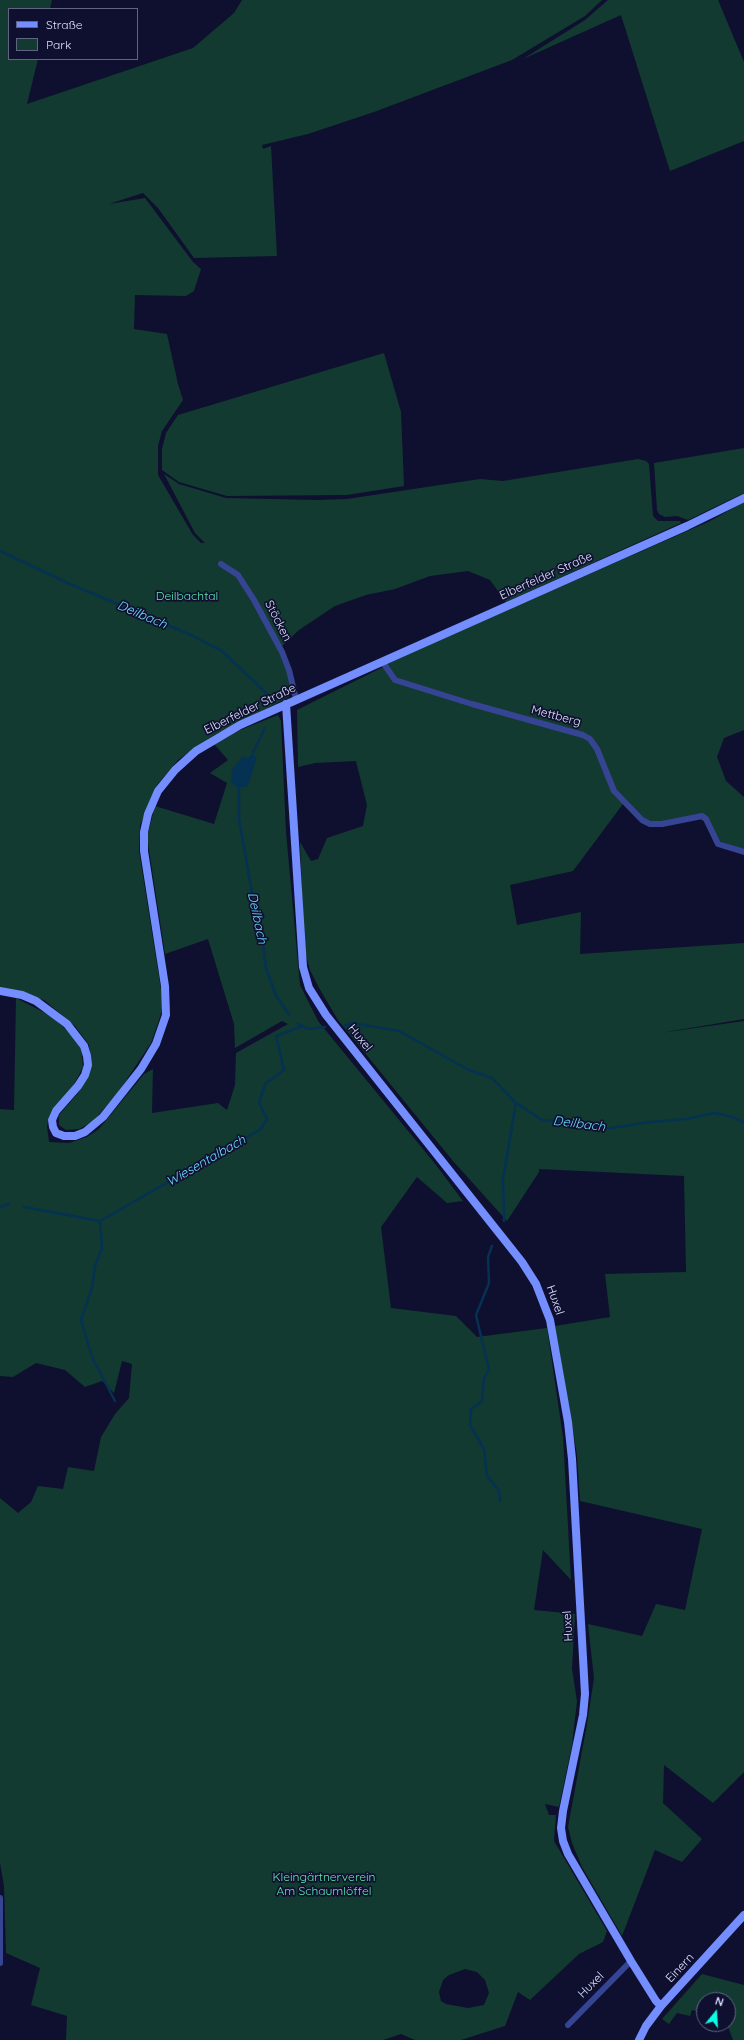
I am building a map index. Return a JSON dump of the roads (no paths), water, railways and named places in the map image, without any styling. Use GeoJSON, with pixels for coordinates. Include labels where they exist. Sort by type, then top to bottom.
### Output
{"type":"FeatureCollection","features":[{"type":"Feature","properties":{"kind":"main road","name":"Elberfelder Straße"},"geometry":{"type":"LineString","coordinates":[[0,991],[22,995],[36,1001],[67,1024],[84,1046],[88,1061],[85,1075],[78,1086],[56,1111],[52,1120],[56,1133],[64,1136],[75,1136],[85,1132],[103,1117],[141,1069],[156,1044],[166,1015],[165,986],[144,851],[144,832],[148,814],[158,791],[175,770],[196,751],[240,725],[680,529],[744,498]]}},
{"type":"Feature","properties":{"kind":"main road","name":"Huxel"},"geometry":{"type":"LineString","coordinates":[[286,704],[303,967],[309,988],[326,1016],[522,1262],[536,1284],[550,1320],[568,1422],[572,1459],[585,1694],[583,1715],[561,1828],[563,1841],[568,1854],[631,1961],[656,2001],[662,2006]]}},
{"type":"Feature","properties":{"kind":"main road","name":"Einern"},"geometry":{"type":"LineString","coordinates":[[639,2040],[646,2026],[662,2006],[744,1915]]}},
{"type":"Feature","properties":{"kind":"street","name":"Stöcken"},"geometry":{"type":"LineString","coordinates":[[222,564],[238,575],[254,600],[282,652],[289,670],[296,700]]}},
{"type":"Feature","properties":{"kind":"street","name":"Mettberg"},"geometry":{"type":"LineString","coordinates":[[382,661],[395,680],[472,704],[583,735],[590,739],[597,749],[614,791],[642,820],[650,824],[662,824],[702,816],[706,819],[718,844],[744,852]]}},
{"type":"Feature","properties":{"kind":"street"},"geometry":{"type":"LineString","coordinates":[[0,1898],[0,1963]]}},
{"type":"Feature","properties":{"kind":"street","name":"Huxel"},"geometry":{"type":"LineString","coordinates":[[568,2025],[631,1961]]}},
{"type":"Feature","properties":{"kind":"water"},"geometry":{"type":"Polygon","coordinates":[[[243,756],[247,758],[254,756],[257,757],[248,786],[238,788],[231,782],[232,770],[243,756]]]}},
{"type":"Feature","properties":{"kind":"waterway","name":"Deilbach"},"geometry":{"type":"LineString","coordinates":[[0,551],[70,584],[191,635],[222,651],[265,692],[269,700]]}},
{"type":"Feature","properties":{"kind":"waterway","name":"Deilbach"},"geometry":{"type":"LineString","coordinates":[[250,759],[265,728]]}},
{"type":"Feature","properties":{"kind":"waterway","name":"Deilbach"},"geometry":{"type":"LineString","coordinates":[[239,785],[239,819],[255,910],[262,935],[266,968],[276,996],[289,1014]]}},
{"type":"Feature","properties":{"kind":"waterway","name":"Deilbach"},"geometry":{"type":"LineString","coordinates":[[344,1026],[352,1023],[399,1031],[469,1070],[492,1078],[516,1103],[542,1120],[584,1123],[605,1129],[650,1122],[686,1119],[715,1113],[732,1117],[744,1122]]}},
{"type":"Feature","properties":{"kind":"waterway","name":"Deilbach"},"geometry":{"type":"LineString","coordinates":[[298,1024],[309,1029],[325,1027]]}},
{"type":"Feature","properties":{"kind":"waterway","name":"Wiesentalbach"},"geometry":{"type":"LineString","coordinates":[[24,1207],[100,1221],[261,1129],[267,1119],[259,1103],[265,1084],[284,1070],[276,1036],[303,1026]]}},
{"type":"Feature","properties":{"kind":"waterway"},"geometry":{"type":"LineString","coordinates":[[504,1221],[503,1179],[516,1103]]}},
{"type":"Feature","properties":{"kind":"waterway","name":"Wiesentalbach"},"geometry":{"type":"LineString","coordinates":[[0,1207],[9,1204]]}},
{"type":"Feature","properties":{"kind":"waterway"},"geometry":{"type":"LineString","coordinates":[[100,1221],[102,1248],[95,1266],[92,1288],[81,1320],[92,1357],[115,1401]]}},
{"type":"Feature","properties":{"kind":"waterway"},"geometry":{"type":"LineString","coordinates":[[492,1246],[488,1257],[489,1283],[476,1315],[489,1370],[484,1378],[482,1401],[471,1409],[470,1425],[484,1449],[487,1476],[499,1491],[500,1501]]}},
{"type":"Feature","properties":{"kind":"park label","name":"Deilbachtal"},"geometry":{"type":"Point","coordinates":[187,596]}},
{"type":"Feature","properties":{"kind":"park label","name":"Kleingärtnerverein Am Schaumlöffel"},"geometry":{"type":"Point","coordinates":[324,1884]}}]}
